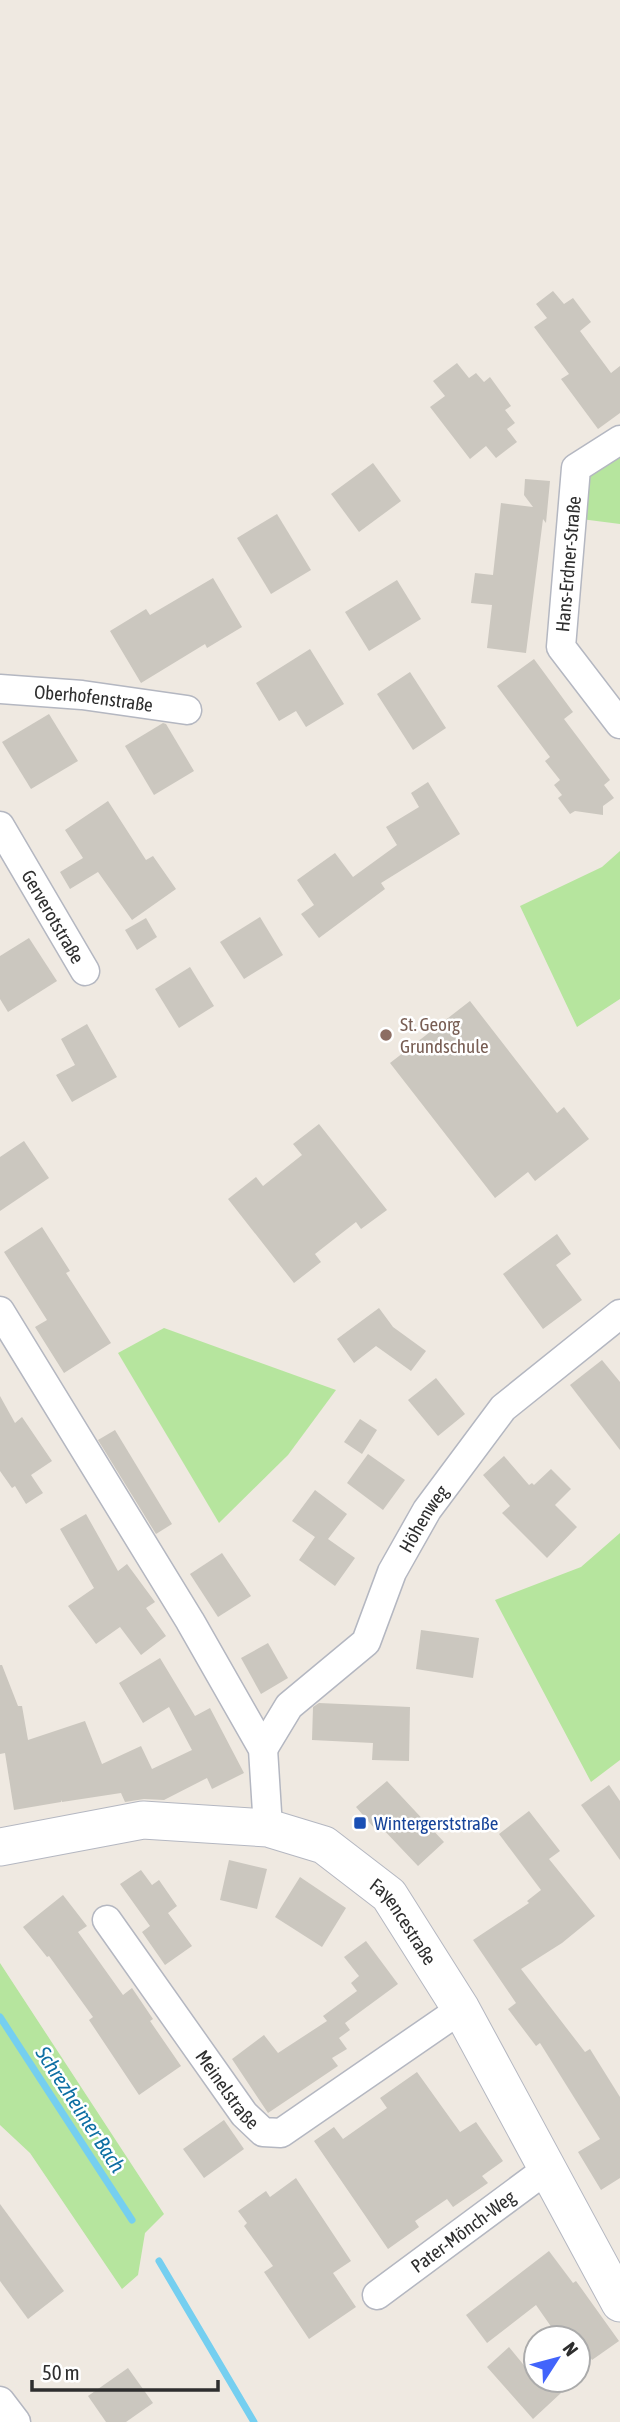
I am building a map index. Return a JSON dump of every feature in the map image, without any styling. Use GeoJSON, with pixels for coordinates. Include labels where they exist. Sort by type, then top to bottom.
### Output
{"type":"FeatureCollection","features":[{"type":"Feature","properties":{"kind":"street","name":"Hans-Erdner-Straße"},"geometry":{"type":"LineString","coordinates":[[620,440],[576,468],[561,647],[620,724]]}},
{"type":"Feature","properties":{"kind":"street","name":"Oberhofenstraße"},"geometry":{"type":"LineString","coordinates":[[0,688],[82,695],[187,710]]}},
{"type":"Feature","properties":{"kind":"street","name":"Gerverotstraße"},"geometry":{"type":"LineString","coordinates":[[0,826],[85,971]]}},
{"type":"Feature","properties":{"kind":"street"},"geometry":{"type":"LineString","coordinates":[[0,1311],[190,1621],[263,1749],[268,1828]]}},
{"type":"Feature","properties":{"kind":"street","name":"Höhenweg"},"geometry":{"type":"LineString","coordinates":[[263,1749],[289,1706],[366,1642],[392,1572],[427,1510],[503,1408],[620,1314]]}},
{"type":"Feature","properties":{"kind":"street","name":"Fayencestraße"},"geometry":{"type":"LineString","coordinates":[[0,1847],[143,1820],[268,1828],[324,1845],[389,1895],[461,2009],[620,2303]]}},
{"type":"Feature","properties":{"kind":"street","name":"Meinelstraße"},"geometry":{"type":"LineString","coordinates":[[107,1920],[244,2114],[262,2132],[281,2133],[461,2009]]}},
{"type":"Feature","properties":{"kind":"street","name":"Pater-Mönch-Weg"},"geometry":{"type":"LineString","coordinates":[[377,2295],[547,2169]]}},
{"type":"Feature","properties":{"kind":"street"},"geometry":{"type":"LineString","coordinates":[[0,2401],[16,2422]]}},
{"type":"Feature","properties":{"kind":"green space"},"geometry":{"type":"Polygon","coordinates":[[[620,450],[620,524],[581,519],[584,474],[620,450]]]}},
{"type":"Feature","properties":{"kind":"green space"},"geometry":{"type":"Polygon","coordinates":[[[620,851],[620,999],[577,1027],[520,906],[602,867],[620,851]]]}},
{"type":"Feature","properties":{"kind":"green space"},"geometry":{"type":"Polygon","coordinates":[[[164,1328],[336,1390],[288,1455],[219,1523],[118,1353],[164,1328]]]}},
{"type":"Feature","properties":{"kind":"green space"},"geometry":{"type":"Polygon","coordinates":[[[620,1533],[620,1760],[591,1782],[495,1600],[581,1567],[620,1533]]]}},
{"type":"Feature","properties":{"kind":"green space"},"geometry":{"type":"Polygon","coordinates":[[[0,1963],[164,2214],[145,2233],[138,2275],[122,2289],[30,2153],[0,2125],[0,1963]]]}},
{"type":"Feature","properties":{"kind":"building"},"geometry":{"type":"Polygon","coordinates":[[[553,291],[564,304],[573,298],[591,322],[580,331],[611,373],[620,366],[620,413],[598,429],[561,379],[569,374],[534,327],[547,318],[536,304],[553,291]]]}},
{"type":"Feature","properties":{"kind":"building"},"geometry":{"type":"Polygon","coordinates":[[[457,363],[469,378],[476,373],[484,382],[490,377],[511,406],[505,410],[515,423],[507,429],[517,442],[496,458],[486,446],[470,459],[430,407],[445,396],[433,381],[457,363]]]}},
{"type":"Feature","properties":{"kind":"building"},"geometry":{"type":"Polygon","coordinates":[[[373,463],[401,501],[359,532],[331,494],[373,463]]]}},
{"type":"Feature","properties":{"kind":"building"},"geometry":{"type":"Polygon","coordinates":[[[525,479],[550,481],[526,653],[487,648],[492,605],[471,603],[475,573],[493,575],[501,503],[533,507],[524,495],[525,479]]]}},
{"type":"Feature","properties":{"kind":"building"},"geometry":{"type":"Polygon","coordinates":[[[277,514],[311,570],[271,594],[237,538],[277,514]]]}},
{"type":"Feature","properties":{"kind":"building"},"geometry":{"type":"Polygon","coordinates":[[[213,578],[242,627],[207,648],[205,644],[141,683],[110,631],[146,609],[150,615],[213,578]]]}},
{"type":"Feature","properties":{"kind":"building"},"geometry":{"type":"Polygon","coordinates":[[[397,580],[421,619],[369,651],[345,612],[397,580]]]}},
{"type":"Feature","properties":{"kind":"building"},"geometry":{"type":"Polygon","coordinates":[[[310,649],[344,704],[306,727],[296,711],[279,721],[256,683],[310,649]]]}},
{"type":"Feature","properties":{"kind":"building"},"geometry":{"type":"Polygon","coordinates":[[[534,659],[573,712],[564,719],[610,780],[604,785],[614,798],[603,806],[603,815],[575,811],[570,814],[558,798],[562,795],[554,785],[560,780],[545,761],[550,757],[497,686],[534,659]]]}},
{"type":"Feature","properties":{"kind":"building"},"geometry":{"type":"Polygon","coordinates":[[[410,672],[446,728],[413,750],[377,694],[410,672]]]}},
{"type":"Feature","properties":{"kind":"building"},"geometry":{"type":"Polygon","coordinates":[[[49,714],[78,761],[31,789],[2,742],[49,714]]]}},
{"type":"Feature","properties":{"kind":"building"},"geometry":{"type":"Polygon","coordinates":[[[163,723],[194,771],[154,795],[125,746],[163,723]]]}},
{"type":"Feature","properties":{"kind":"building"},"geometry":{"type":"Polygon","coordinates":[[[428,782],[460,834],[381,883],[385,889],[319,938],[301,914],[314,905],[297,880],[335,853],[353,877],[397,845],[386,827],[419,807],[411,793],[428,782]]]}},
{"type":"Feature","properties":{"kind":"building"},"geometry":{"type":"Polygon","coordinates":[[[108,801],[146,860],[153,856],[176,889],[132,920],[98,872],[70,889],[60,872],[83,858],[65,830],[108,801]]]}},
{"type":"Feature","properties":{"kind":"building"},"geometry":{"type":"Polygon","coordinates":[[[260,917],[283,955],[244,979],[220,942],[260,917]]]}},
{"type":"Feature","properties":{"kind":"building"},"geometry":{"type":"Polygon","coordinates":[[[146,918],[157,937],[137,950],[125,930],[146,918]]]}},
{"type":"Feature","properties":{"kind":"building"},"geometry":{"type":"Polygon","coordinates":[[[29,938],[57,981],[8,1012],[0,999],[0,956],[29,938]]]}},
{"type":"Feature","properties":{"kind":"building"},"geometry":{"type":"Polygon","coordinates":[[[190,967],[214,1006],[179,1028],[155,989],[190,967]]]}},
{"type":"Feature","properties":{"kind":"building"},"geometry":{"type":"Polygon","coordinates":[[[470,1001],[557,1113],[564,1107],[589,1139],[535,1181],[528,1172],[495,1198],[390,1063],[470,1001]]]}},
{"type":"Feature","properties":{"kind":"building"},"geometry":{"type":"Polygon","coordinates":[[[87,1024],[117,1077],[72,1102],[56,1075],[75,1065],[61,1039],[87,1024]]]}},
{"type":"Feature","properties":{"kind":"building"},"geometry":{"type":"Polygon","coordinates":[[[319,1124],[387,1210],[361,1229],[356,1222],[315,1254],[321,1262],[294,1283],[228,1199],[256,1177],[263,1186],[302,1155],[293,1144],[319,1124]]]}},
{"type":"Feature","properties":{"kind":"building"},"geometry":{"type":"Polygon","coordinates":[[[24,1141],[49,1178],[0,1211],[0,1157],[24,1141]]]}},
{"type":"Feature","properties":{"kind":"building"},"geometry":{"type":"Polygon","coordinates":[[[42,1227],[70,1271],[66,1273],[111,1343],[64,1373],[35,1327],[47,1320],[4,1252],[42,1227]]]}},
{"type":"Feature","properties":{"kind":"building"},"geometry":{"type":"Polygon","coordinates":[[[557,1234],[571,1254],[556,1265],[582,1300],[543,1329],[503,1274],[557,1234]]]}},
{"type":"Feature","properties":{"kind":"building"},"geometry":{"type":"Polygon","coordinates":[[[379,1308],[393,1327],[426,1351],[411,1371],[376,1346],[354,1363],[337,1339],[379,1308]]]}},
{"type":"Feature","properties":{"kind":"building"},"geometry":{"type":"Polygon","coordinates":[[[602,1360],[620,1382],[620,1450],[570,1385],[602,1360]]]}},
{"type":"Feature","properties":{"kind":"building"},"geometry":{"type":"Polygon","coordinates":[[[436,1378],[465,1414],[438,1436],[408,1400],[436,1378]]]}},
{"type":"Feature","properties":{"kind":"building"},"geometry":{"type":"Polygon","coordinates":[[[0,1396],[15,1423],[22,1417],[52,1461],[31,1475],[43,1493],[26,1504],[15,1486],[12,1488],[0,1471],[0,1396]]]}},
{"type":"Feature","properties":{"kind":"building"},"geometry":{"type":"Polygon","coordinates":[[[360,1419],[377,1430],[362,1454],[344,1442],[360,1419]]]}},
{"type":"Feature","properties":{"kind":"building"},"geometry":{"type":"Polygon","coordinates":[[[115,1430],[172,1524],[156,1534],[98,1440],[115,1430]]]}},
{"type":"Feature","properties":{"kind":"building"},"geometry":{"type":"Polygon","coordinates":[[[368,1454],[405,1480],[383,1510],[347,1483],[368,1454]]]}},
{"type":"Feature","properties":{"kind":"building"},"geometry":{"type":"Polygon","coordinates":[[[504,1456],[529,1485],[534,1485],[551,1469],[571,1489],[555,1505],[577,1527],[547,1558],[502,1513],[510,1506],[483,1475],[504,1456]]]}},
{"type":"Feature","properties":{"kind":"building"},"geometry":{"type":"Polygon","coordinates":[[[315,1490],[347,1514],[328,1539],[355,1558],[335,1586],[299,1560],[315,1537],[292,1521],[315,1490]]]}},
{"type":"Feature","properties":{"kind":"building"},"geometry":{"type":"Polygon","coordinates":[[[86,1514],[118,1571],[127,1564],[155,1602],[146,1608],[166,1636],[141,1655],[120,1627],[96,1644],[68,1606],[94,1588],[60,1529],[86,1514]]]}},
{"type":"Feature","properties":{"kind":"building"},"geometry":{"type":"Polygon","coordinates":[[[222,1553],[251,1596],[218,1617],[190,1574],[222,1553]]]}},
{"type":"Feature","properties":{"kind":"building"},"geometry":{"type":"Polygon","coordinates":[[[421,1630],[479,1638],[473,1678],[416,1669],[421,1630]]]}},
{"type":"Feature","properties":{"kind":"building"},"geometry":{"type":"Polygon","coordinates":[[[268,1643],[288,1678],[261,1694],[241,1658],[268,1643]]]}},
{"type":"Feature","properties":{"kind":"building"},"geometry":{"type":"Polygon","coordinates":[[[160,1658],[195,1716],[210,1708],[244,1773],[212,1789],[207,1778],[164,1800],[125,1802],[121,1793],[62,1802],[61,1800],[14,1810],[5,1753],[0,1754],[0,1665],[18,1706],[22,1706],[28,1740],[85,1721],[102,1764],[141,1746],[152,1769],[192,1750],[169,1707],[143,1723],[119,1683],[160,1658]]]}},
{"type":"Feature","properties":{"kind":"building"},"geometry":{"type":"Polygon","coordinates":[[[319,1703],[410,1707],[409,1761],[372,1760],[373,1743],[312,1740],[313,1707],[319,1703]]]}},
{"type":"Feature","properties":{"kind":"building"},"geometry":{"type":"Polygon","coordinates":[[[387,1781],[444,1842],[418,1866],[380,1826],[375,1829],[356,1807],[387,1781]]]}},
{"type":"Feature","properties":{"kind":"building"},"geometry":{"type":"Polygon","coordinates":[[[609,1785],[620,1801],[620,1860],[581,1805],[609,1785]]]}},
{"type":"Feature","properties":{"kind":"building"},"geometry":{"type":"Polygon","coordinates":[[[529,1811],[560,1851],[549,1859],[595,1916],[562,1943],[521,1969],[585,2052],[590,2049],[620,2097],[620,2178],[601,2190],[578,2152],[600,2139],[540,2043],[536,2046],[508,2009],[516,2003],[473,1940],[529,1903],[527,1901],[541,1890],[499,1834],[529,1811]]]}},
{"type":"Feature","properties":{"kind":"building"},"geometry":{"type":"Polygon","coordinates":[[[229,1860],[267,1869],[257,1909],[220,1900],[229,1860]]]}},
{"type":"Feature","properties":{"kind":"building"},"geometry":{"type":"Polygon","coordinates":[[[141,1870],[152,1885],[159,1880],[177,1906],[168,1913],[192,1946],[165,1965],[142,1932],[150,1926],[120,1884],[141,1870]]]}},
{"type":"Feature","properties":{"kind":"building"},"geometry":{"type":"Polygon","coordinates":[[[300,1877],[346,1908],[322,1947],[275,1917],[300,1877]]]}},
{"type":"Feature","properties":{"kind":"building"},"geometry":{"type":"Polygon","coordinates":[[[63,1895],[87,1926],[78,1932],[123,1995],[132,1988],[153,2019],[150,2021],[181,2066],[139,2095],[89,2020],[93,2017],[49,1956],[47,1957],[23,1927],[63,1895]]]}},
{"type":"Feature","properties":{"kind":"building"},"geometry":{"type":"Polygon","coordinates":[[[366,1941],[398,1984],[345,2023],[350,2030],[339,2038],[347,2049],[332,2058],[338,2066],[268,2113],[232,2059],[264,2035],[278,2053],[327,2021],[323,2016],[357,1991],[351,1983],[359,1976],[344,1957],[366,1941]]]}},
{"type":"Feature","properties":{"kind":"building"},"geometry":{"type":"Polygon","coordinates":[[[417,2072],[460,2132],[476,2122],[503,2161],[482,2176],[488,2183],[453,2207],[447,2199],[415,2221],[419,2227],[388,2249],[314,2141],[334,2127],[343,2139],[387,2108],[380,2098],[417,2072]]]}},
{"type":"Feature","properties":{"kind":"building"},"geometry":{"type":"Polygon","coordinates":[[[224,2120],[244,2149],[204,2178],[183,2149],[224,2120]]]}},
{"type":"Feature","properties":{"kind":"building"},"geometry":{"type":"Polygon","coordinates":[[[296,2178],[351,2261],[333,2273],[356,2307],[309,2339],[264,2272],[273,2266],[244,2226],[247,2223],[238,2211],[266,2191],[270,2197],[296,2178]]]}},
{"type":"Feature","properties":{"kind":"building"},"geometry":{"type":"Polygon","coordinates":[[[0,2204],[64,2291],[28,2319],[0,2281],[0,2204]]]}},
{"type":"Feature","properties":{"kind":"building"},"geometry":{"type":"Polygon","coordinates":[[[549,2251],[573,2283],[576,2281],[619,2341],[592,2360],[592,2324],[549,2324],[536,2305],[487,2343],[466,2315],[549,2251]]]}},
{"type":"Feature","properties":{"kind":"building"},"geometry":{"type":"Polygon","coordinates":[[[509,2347],[522,2363],[522,2394],[560,2394],[533,2419],[487,2367],[509,2347]]]}},
{"type":"Feature","properties":{"kind":"building"},"geometry":{"type":"Polygon","coordinates":[[[128,2368],[153,2403],[126,2422],[106,2422],[88,2396],[128,2368]]]}},
{"type":"Feature","properties":{"kind":"waterway","name":"Schrezheimer Bach"},"geometry":{"type":"LineString","coordinates":[[0,2017],[132,2220]]}},
{"type":"Feature","properties":{"kind":"waterway","name":"Schrezheimer Bach"},"geometry":{"type":"LineString","coordinates":[[159,2261],[254,2422]]}},
{"type":"Feature","properties":{"kind":"place","name":"St. Georg Grundschule"},"geometry":{"type":"Point","coordinates":[386,1035]}},
{"type":"Feature","properties":{"kind":"place","name":"Wintergerststraße"},"geometry":{"type":"Point","coordinates":[360,1823]}}]}
